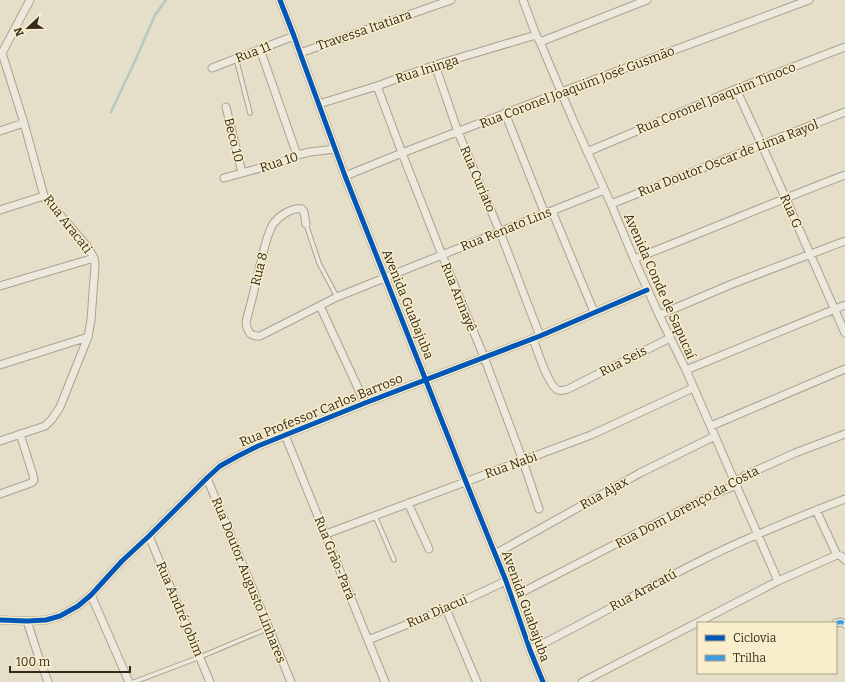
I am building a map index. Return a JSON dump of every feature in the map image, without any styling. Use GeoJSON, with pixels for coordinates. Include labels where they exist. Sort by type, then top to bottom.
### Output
{"type":"FeatureCollection","features":[{"type":"Feature","properties":{"kind":"street","name":"Rua Aracati"},"geometry":{"type":"LineString","coordinates":[[0,441],[45,426],[60,407],[88,337],[94,282],[94,258],[87,246],[44,196],[24,123],[1,53],[30,0]]}},
{"type":"Feature","properties":{"kind":"street","name":"Avenida Guabajuba"},"geometry":{"type":"LineString","coordinates":[[280,0],[345,176],[506,581],[543,682]]}},
{"type":"Feature","properties":{"kind":"street","name":"Travessa Itatiara"},"geometry":{"type":"LineString","coordinates":[[300,53],[451,0]]}},
{"type":"Feature","properties":{"kind":"street","name":"Avenida Conde de Sapucaí"},"geometry":{"type":"LineString","coordinates":[[523,0],[536,35],[611,204],[647,290],[686,370],[778,581]]}},
{"type":"Feature","properties":{"kind":"street"},"geometry":{"type":"LineString","coordinates":[[540,42],[647,0]]}},
{"type":"Feature","properties":{"kind":"street","name":"Rua Coronel Joaquim José Gusmão"},"geometry":{"type":"LineString","coordinates":[[345,176],[561,92],[809,0]]}},
{"type":"Feature","properties":{"kind":"street","name":"Rua Ininga"},"geometry":{"type":"LineString","coordinates":[[319,104],[377,86],[435,65],[536,35]]}},
{"type":"Feature","properties":{"kind":"street","name":"Rua 11"},"geometry":{"type":"LineString","coordinates":[[212,68],[294,36]]}},
{"type":"Feature","properties":{"kind":"street","name":"Rua Coronel Joaquim Tinoco"},"geometry":{"type":"LineString","coordinates":[[587,152],[736,89],[845,47]]}},
{"type":"Feature","properties":{"kind":"street"},"geometry":{"type":"LineString","coordinates":[[260,49],[297,156]]}},
{"type":"Feature","properties":{"kind":"street","name":"Rua Curiato"},"geometry":{"type":"LineString","coordinates":[[435,65],[458,132],[500,232],[549,380],[558,390],[564,391],[576,385]]}},
{"type":"Feature","properties":{"kind":"street","name":"Rua Arinayê"},"geometry":{"type":"LineString","coordinates":[[377,86],[442,255],[484,356],[539,509]]}},
{"type":"Feature","properties":{"kind":"street","name":"Rua G"},"geometry":{"type":"LineString","coordinates":[[736,89],[845,333]]}},
{"type":"Feature","properties":{"kind":"street","name":"Beco 10"},"geometry":{"type":"LineString","coordinates":[[226,107],[242,173]]}},
{"type":"Feature","properties":{"kind":"street","name":"Rua Doutor Oscar de Lima Rayol"},"geometry":{"type":"LineString","coordinates":[[611,204],[845,112]]}},
{"type":"Feature","properties":{"kind":"street"},"geometry":{"type":"LineString","coordinates":[[505,114],[594,312]]}},
{"type":"Feature","properties":{"kind":"street"},"geometry":{"type":"LineString","coordinates":[[0,131],[24,123]]}},
{"type":"Feature","properties":{"kind":"street","name":"Rua 10"},"geometry":{"type":"LineString","coordinates":[[224,178],[282,162],[297,156],[317,151],[336,149]]}},
{"type":"Feature","properties":{"kind":"street"},"geometry":{"type":"LineString","coordinates":[[634,259],[845,175]]}},
{"type":"Feature","properties":{"kind":"street","name":"Rua Renato Lins"},"geometry":{"type":"LineString","coordinates":[[276,327],[337,297],[604,190]]}},
{"type":"Feature","properties":{"kind":"street"},"geometry":{"type":"LineString","coordinates":[[0,210],[44,196]]}},
{"type":"Feature","properties":{"kind":"street","name":"Rua 8"},"geometry":{"type":"LineString","coordinates":[[276,327],[269,332],[257,336],[250,334],[246,322],[266,241],[278,218],[290,211],[302,209],[306,224]]}},
{"type":"Feature","properties":{"kind":"street"},"geometry":{"type":"LineString","coordinates":[[659,315],[732,284],[845,240]]}},
{"type":"Feature","properties":{"kind":"street"},"geometry":{"type":"LineString","coordinates":[[0,286],[94,258]]}},
{"type":"Feature","properties":{"kind":"street","name":"Rua Professor Carlos Barroso"},"geometry":{"type":"LineString","coordinates":[[0,620],[46,620],[60,616],[78,606],[92,595],[122,561],[207,478],[220,466],[238,456],[258,446],[365,403],[536,337],[647,290]]}},
{"type":"Feature","properties":{"kind":"street"},"geometry":{"type":"LineString","coordinates":[[686,370],[845,304]]}},
{"type":"Feature","properties":{"kind":"street"},"geometry":{"type":"LineString","coordinates":[[320,306],[365,403]]}},
{"type":"Feature","properties":{"kind":"street"},"geometry":{"type":"LineString","coordinates":[[0,365],[88,337]]}},
{"type":"Feature","properties":{"kind":"street","name":"Rua Seis"},"geometry":{"type":"LineString","coordinates":[[576,385],[670,338]]}},
{"type":"Feature","properties":{"kind":"street"},"geometry":{"type":"LineString","coordinates":[[711,426],[845,369]]}},
{"type":"Feature","properties":{"kind":"street","name":"Rua Nabi"},"geometry":{"type":"LineString","coordinates":[[326,534],[591,435],[694,388]]}},
{"type":"Feature","properties":{"kind":"street"},"geometry":{"type":"LineString","coordinates":[[0,494],[31,484],[34,480],[20,434]]}},
{"type":"Feature","properties":{"kind":"street","name":"Rua Dom Lorenço da Costa"},"geometry":{"type":"LineString","coordinates":[[511,598],[703,499],[736,485],[739,480],[746,475],[795,453],[845,434]]}},
{"type":"Feature","properties":{"kind":"street","name":"Rua Grão-Pará"},"geometry":{"type":"LineString","coordinates":[[285,435],[385,682]]}},
{"type":"Feature","properties":{"kind":"street","name":"Rua Ajax"},"geometry":{"type":"LineString","coordinates":[[495,554],[640,473],[715,436]]}},
{"type":"Feature","properties":{"kind":"street","name":"Rua Doutor Augusto Linhares"},"geometry":{"type":"LineString","coordinates":[[207,478],[291,682]]}},
{"type":"Feature","properties":{"kind":"street","name":"Rua Aracatú"},"geometry":{"type":"LineString","coordinates":[[530,650],[565,633],[622,601],[692,565],[758,534],[845,499]]}},
{"type":"Feature","properties":{"kind":"street"},"geometry":{"type":"LineString","coordinates":[[408,503],[429,549]]}},
{"type":"Feature","properties":{"kind":"street"},"geometry":{"type":"LineString","coordinates":[[816,510],[837,555],[841,556],[845,560]]}},
{"type":"Feature","properties":{"kind":"street","name":"Rua André Jobim"},"geometry":{"type":"LineString","coordinates":[[148,536],[210,682]]}},
{"type":"Feature","properties":{"kind":"street"},"geometry":{"type":"LineString","coordinates":[[698,622],[778,581],[837,555]]}},
{"type":"Feature","properties":{"kind":"street","name":"Rua Diacui"},"geometry":{"type":"LineString","coordinates":[[368,640],[446,609],[506,581]]}},
{"type":"Feature","properties":{"kind":"street"},"geometry":{"type":"LineString","coordinates":[[92,595],[129,682]]}},
{"type":"Feature","properties":{"kind":"street"},"geometry":{"type":"LineString","coordinates":[[446,609],[477,682]]}},
{"type":"Feature","properties":{"kind":"street"},"geometry":{"type":"LineString","coordinates":[[27,621],[48,682]]}},
{"type":"Feature","properties":{"kind":"street"},"geometry":{"type":"LineString","coordinates":[[582,682],[697,623]]}},
{"type":"Feature","properties":{"kind":"lane"},"geometry":{"type":"LineString","coordinates":[[236,58],[250,113]]}},
{"type":"Feature","properties":{"kind":"lane"},"geometry":{"type":"LineString","coordinates":[[306,224],[319,263],[337,297]]}},
{"type":"Feature","properties":{"kind":"lane"},"geometry":{"type":"LineString","coordinates":[[375,516],[394,560]]}},
{"type":"Feature","properties":{"kind":"lane"},"geometry":{"type":"LineString","coordinates":[[134,682],[200,657],[269,628]]}},
{"type":"Feature","properties":{"kind":"waterway"},"geometry":{"type":"LineString","coordinates":[[111,112],[155,15],[166,0]]}},
{"type":"Feature","properties":{"kind":"marked path"},"geometry":{"type":"LineString","coordinates":[[837,623],[841,622],[845,624]]}},
{"type":"Feature","properties":{"kind":"cycle path"},"geometry":{"type":"LineString","coordinates":[[280,0],[345,176],[506,581],[543,682]]}},
{"type":"Feature","properties":{"kind":"cycle path"},"geometry":{"type":"LineString","coordinates":[[0,620],[46,620],[60,616],[78,606],[91,595],[122,561],[207,478],[220,466],[238,456],[258,446],[365,403],[540,336],[647,290]]}}]}
